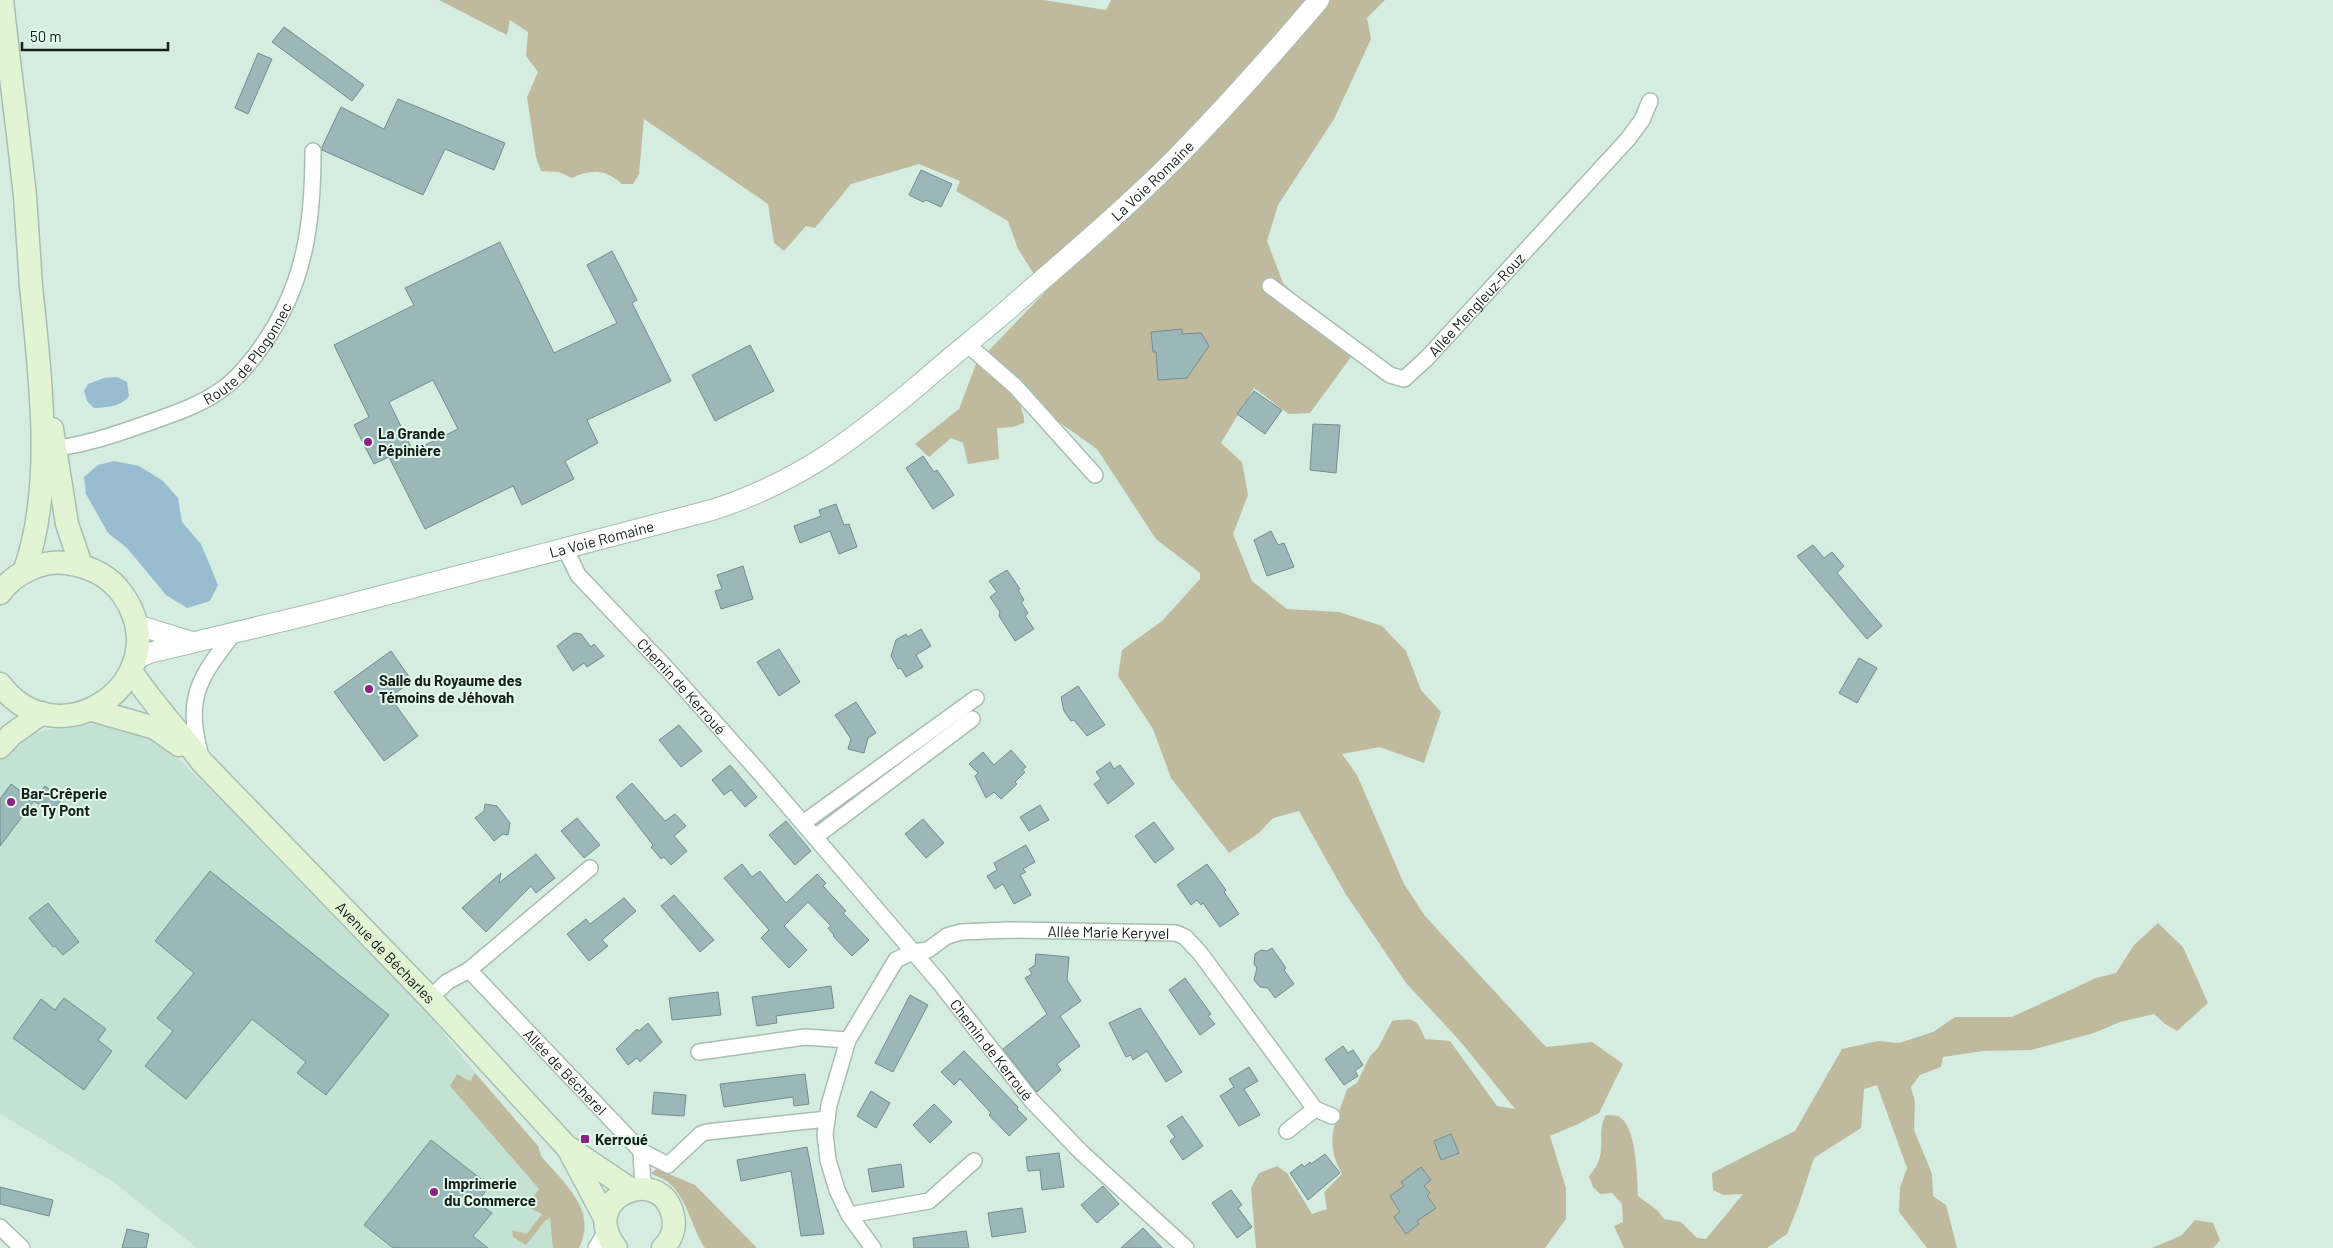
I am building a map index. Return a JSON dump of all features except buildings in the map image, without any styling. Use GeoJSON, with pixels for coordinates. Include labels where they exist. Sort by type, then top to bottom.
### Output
{"type":"FeatureCollection","features":[{"type":"Feature","properties":{"kind":"main road"},"geometry":{"type":"LineString","coordinates":[[2,0],[24,194],[49,449],[67,524],[81,565]]}},
{"type":"Feature","properties":{"kind":"main road"},"geometry":{"type":"LineString","coordinates":[[24,572],[32,551],[49,449]]}},
{"type":"Feature","properties":{"kind":"main road"},"geometry":{"type":"LineString","coordinates":[[0,684],[6,693],[22,706],[42,713],[70,715],[92,710],[108,700],[121,687],[133,665],[138,642],[137,625],[130,605],[118,587],[101,574],[81,565],[61,562],[42,565],[24,572],[1,591]]}},
{"type":"Feature","properties":{"kind":"main road","name":"Avenue de Bécharles"},"geometry":{"type":"LineString","coordinates":[[133,665],[152,700],[179,731],[202,762],[430,998],[566,1146],[636,1189],[660,1195],[672,1210],[674,1228]]}},
{"type":"Feature","properties":{"kind":"main road","name":"Avenue de Bécharles"},"geometry":{"type":"LineString","coordinates":[[92,710],[155,728],[202,762]]}},
{"type":"Feature","properties":{"kind":"main road"},"geometry":{"type":"LineString","coordinates":[[0,747],[11,735],[42,713]]}},
{"type":"Feature","properties":{"kind":"main road","name":"Avenue de Bécharles"},"geometry":{"type":"LineString","coordinates":[[566,1146],[606,1236]]}},
{"type":"Feature","properties":{"kind":"main road"},"geometry":{"type":"LineString","coordinates":[[606,1236],[613,1201],[636,1189]]}},
{"type":"Feature","properties":{"kind":"main road"},"geometry":{"type":"LineString","coordinates":[[663,1248],[671,1237],[674,1228]]}},
{"type":"Feature","properties":{"kind":"main road"},"geometry":{"type":"LineString","coordinates":[[674,1228],[685,1248]]}},
{"type":"Feature","properties":{"kind":"street","name":"La Voie Romaine"},"geometry":{"type":"LineString","coordinates":[[133,665],[149,654],[712,510],[760,493],[785,481],[833,452],[873,423],[968,345],[1134,198],[1219,114],[1319,0]]}},
{"type":"Feature","properties":{"kind":"street","name":"Allée Mengleuz-Rouz"},"geometry":{"type":"LineString","coordinates":[[1270,286],[1390,375],[1404,379],[1427,358],[1628,139],[1642,120],[1650,101]]}},
{"type":"Feature","properties":{"kind":"street","name":"Route de Plogonnec"},"geometry":{"type":"LineString","coordinates":[[49,449],[104,437],[188,408],[227,386],[254,357],[290,299],[303,260],[313,194],[313,151]]}},
{"type":"Feature","properties":{"kind":"street"},"geometry":{"type":"LineString","coordinates":[[968,345],[1015,386],[1095,475]]}},
{"type":"Feature","properties":{"kind":"street","name":"Chemin de Kerroué"},"geometry":{"type":"LineString","coordinates":[[565,548],[578,575],[669,671],[815,836],[962,1010],[1032,1101],[1081,1152],[1186,1248]]}},
{"type":"Feature","properties":{"kind":"street"},"geometry":{"type":"LineString","coordinates":[[137,625],[194,642]]}},
{"type":"Feature","properties":{"kind":"street"},"geometry":{"type":"LineString","coordinates":[[202,762],[194,728],[196,694],[209,665],[234,633]]}},
{"type":"Feature","properties":{"kind":"street"},"geometry":{"type":"LineString","coordinates":[[803,823],[976,698]]}},
{"type":"Feature","properties":{"kind":"street"},"geometry":{"type":"LineString","coordinates":[[815,836],[972,719]]}},
{"type":"Feature","properties":{"kind":"street"},"geometry":{"type":"LineString","coordinates":[[430,998],[447,982],[469,970],[590,868]]}},
{"type":"Feature","properties":{"kind":"street","name":"Allée Marie Keryvel"},"geometry":{"type":"LineString","coordinates":[[873,1248],[849,1215],[837,1190],[828,1160],[825,1134],[836,1076],[848,1040],[892,966],[900,956],[928,950],[952,934],[987,930],[1176,932],[1200,953],[1315,1109]]}},
{"type":"Feature","properties":{"kind":"street","name":"Allée de Bécherel"},"geometry":{"type":"LineString","coordinates":[[469,970],[641,1151],[668,1165],[700,1134],[827,1119]]}},
{"type":"Feature","properties":{"kind":"street"},"geometry":{"type":"LineString","coordinates":[[699,1052],[805,1037],[831,1037],[848,1040]]}},
{"type":"Feature","properties":{"kind":"street"},"geometry":{"type":"LineString","coordinates":[[1287,1131],[1315,1109],[1332,1116]]}},
{"type":"Feature","properties":{"kind":"street"},"geometry":{"type":"LineString","coordinates":[[636,1189],[641,1151]]}},
{"type":"Feature","properties":{"kind":"street"},"geometry":{"type":"LineString","coordinates":[[849,1215],[929,1201],[974,1161]]}},
{"type":"Feature","properties":{"kind":"street"},"geometry":{"type":"LineString","coordinates":[[0,1227],[22,1248]]}},
{"type":"Feature","properties":{"kind":"shaded area"},"geometry":{"type":"Polygon","coordinates":[[[439,0],[1044,0],[1106,10],[1111,0],[1385,0],[1367,18],[1371,39],[1334,119],[1278,205],[1267,241],[1283,283],[1354,353],[1310,413],[1289,414],[1254,388],[1221,443],[1242,462],[1248,495],[1233,534],[1252,581],[1287,609],[1339,612],[1382,626],[1406,651],[1421,690],[1441,712],[1424,763],[1380,747],[1342,754],[1357,775],[1404,884],[1425,916],[1546,1047],[1592,1042],[1623,1064],[1599,1113],[1550,1136],[1566,1188],[1566,1219],[1545,1248],[1256,1248],[1251,1188],[1259,1173],[1277,1166],[1287,1173],[1312,1214],[1327,1209],[1324,1192],[1342,1174],[1336,1162],[1332,1141],[1339,1112],[1347,1089],[1357,1083],[1370,1056],[1378,1048],[1392,1021],[1414,1021],[1420,1027],[1425,1039],[1450,1041],[1497,1106],[1515,1109],[1460,1041],[1406,983],[1345,893],[1299,811],[1273,818],[1259,833],[1229,853],[1171,778],[1153,729],[1118,676],[1122,650],[1162,621],[1200,579],[1200,573],[1156,539],[1097,449],[1049,415],[1020,398],[1024,423],[1013,427],[997,428],[999,459],[968,464],[963,443],[951,438],[929,457],[915,444],[959,409],[976,364],[1045,292],[1018,249],[1008,221],[956,191],[960,181],[919,164],[851,184],[815,228],[806,226],[784,251],[774,243],[768,204],[644,119],[639,174],[633,184],[622,184],[610,175],[598,172],[586,173],[572,178],[559,172],[541,171],[536,157],[527,97],[538,72],[526,56],[528,32],[510,20],[507,35],[439,0]]]}},
{"type":"Feature","properties":{"kind":"shaded area"},"geometry":{"type":"Polygon","coordinates":[[[97,724],[111,725],[146,734],[174,755],[238,815],[417,999],[475,1073],[538,1146],[541,1156],[579,1202],[584,1213],[585,1230],[579,1248],[197,1248],[112,1181],[0,1114],[0,759],[18,740],[26,735],[56,728],[97,724]]]}},
{"type":"Feature","properties":{"kind":"shaded area"},"geometry":{"type":"Polygon","coordinates":[[[2158,923],[2183,947],[2208,1003],[2177,1031],[2165,1024],[2154,1014],[2120,1022],[2094,1033],[2031,1050],[1983,1051],[1943,1057],[1941,1067],[1920,1075],[1911,1087],[1915,1102],[1914,1130],[1932,1174],[1933,1196],[1946,1205],[1957,1248],[1927,1248],[1899,1212],[1900,1188],[1907,1168],[1877,1085],[1864,1089],[1861,1128],[1814,1158],[1787,1234],[1767,1248],[1624,1248],[1614,1226],[1623,1222],[1622,1204],[1612,1193],[1600,1194],[1593,1187],[1589,1176],[1596,1167],[1601,1152],[1601,1130],[1606,1115],[1618,1116],[1624,1121],[1629,1130],[1635,1152],[1638,1196],[1657,1210],[1664,1219],[1681,1222],[1697,1238],[1706,1239],[1743,1194],[1723,1195],[1713,1190],[1712,1173],[1795,1131],[1842,1049],[1878,1041],[1899,1043],[1933,1032],[1955,1017],[2012,1017],[2096,978],[2116,973],[2134,945],[2158,923]]]}},
{"type":"Feature","properties":{"kind":"shaded area"},"geometry":{"type":"Polygon","coordinates":[[[475,1073],[538,1146],[541,1156],[575,1198],[581,1209],[584,1221],[584,1234],[579,1248],[553,1248],[550,1218],[545,1221],[526,1245],[513,1237],[512,1230],[527,1234],[542,1214],[526,1206],[539,1189],[450,1086],[457,1074],[470,1081],[475,1073]]]}},
{"type":"Feature","properties":{"kind":"shaded area"},"geometry":{"type":"Polygon","coordinates":[[[657,1169],[695,1185],[757,1248],[705,1248],[685,1205],[675,1189],[666,1181],[651,1173],[657,1169]]]}},
{"type":"Feature","properties":{"kind":"shaded area"},"geometry":{"type":"Polygon","coordinates":[[[2195,1220],[2213,1223],[2220,1240],[2213,1248],[2152,1248],[2182,1235],[2195,1220]]]}},
{"type":"Feature","properties":{"kind":"water"},"geometry":{"type":"Polygon","coordinates":[[[117,377],[127,382],[129,396],[118,404],[94,408],[87,401],[84,391],[88,384],[104,378],[117,377]]]}},
{"type":"Feature","properties":{"kind":"water"},"geometry":{"type":"Polygon","coordinates":[[[114,461],[139,466],[163,481],[178,498],[182,522],[201,544],[218,585],[210,601],[187,608],[166,595],[127,548],[108,533],[86,494],[84,477],[98,465],[114,461]]]}},
{"type":"Feature","properties":{"kind":"place","name":"La Grande Pépinière"},"geometry":{"type":"Point","coordinates":[368,442]}},
{"type":"Feature","properties":{"kind":"place","name":"Salle du Royaume des Témoins de Jéhovah"},"geometry":{"type":"Point","coordinates":[369,689]}},
{"type":"Feature","properties":{"kind":"place","name":"Bar-Crêperie de Ty Pont"},"geometry":{"type":"Point","coordinates":[11,802]}},
{"type":"Feature","properties":{"kind":"place","name":"Kerroué"},"geometry":{"type":"Point","coordinates":[585,1139]}},
{"type":"Feature","properties":{"kind":"place","name":"Imprimerie du Commerce"},"geometry":{"type":"Point","coordinates":[434,1192]}}]}
